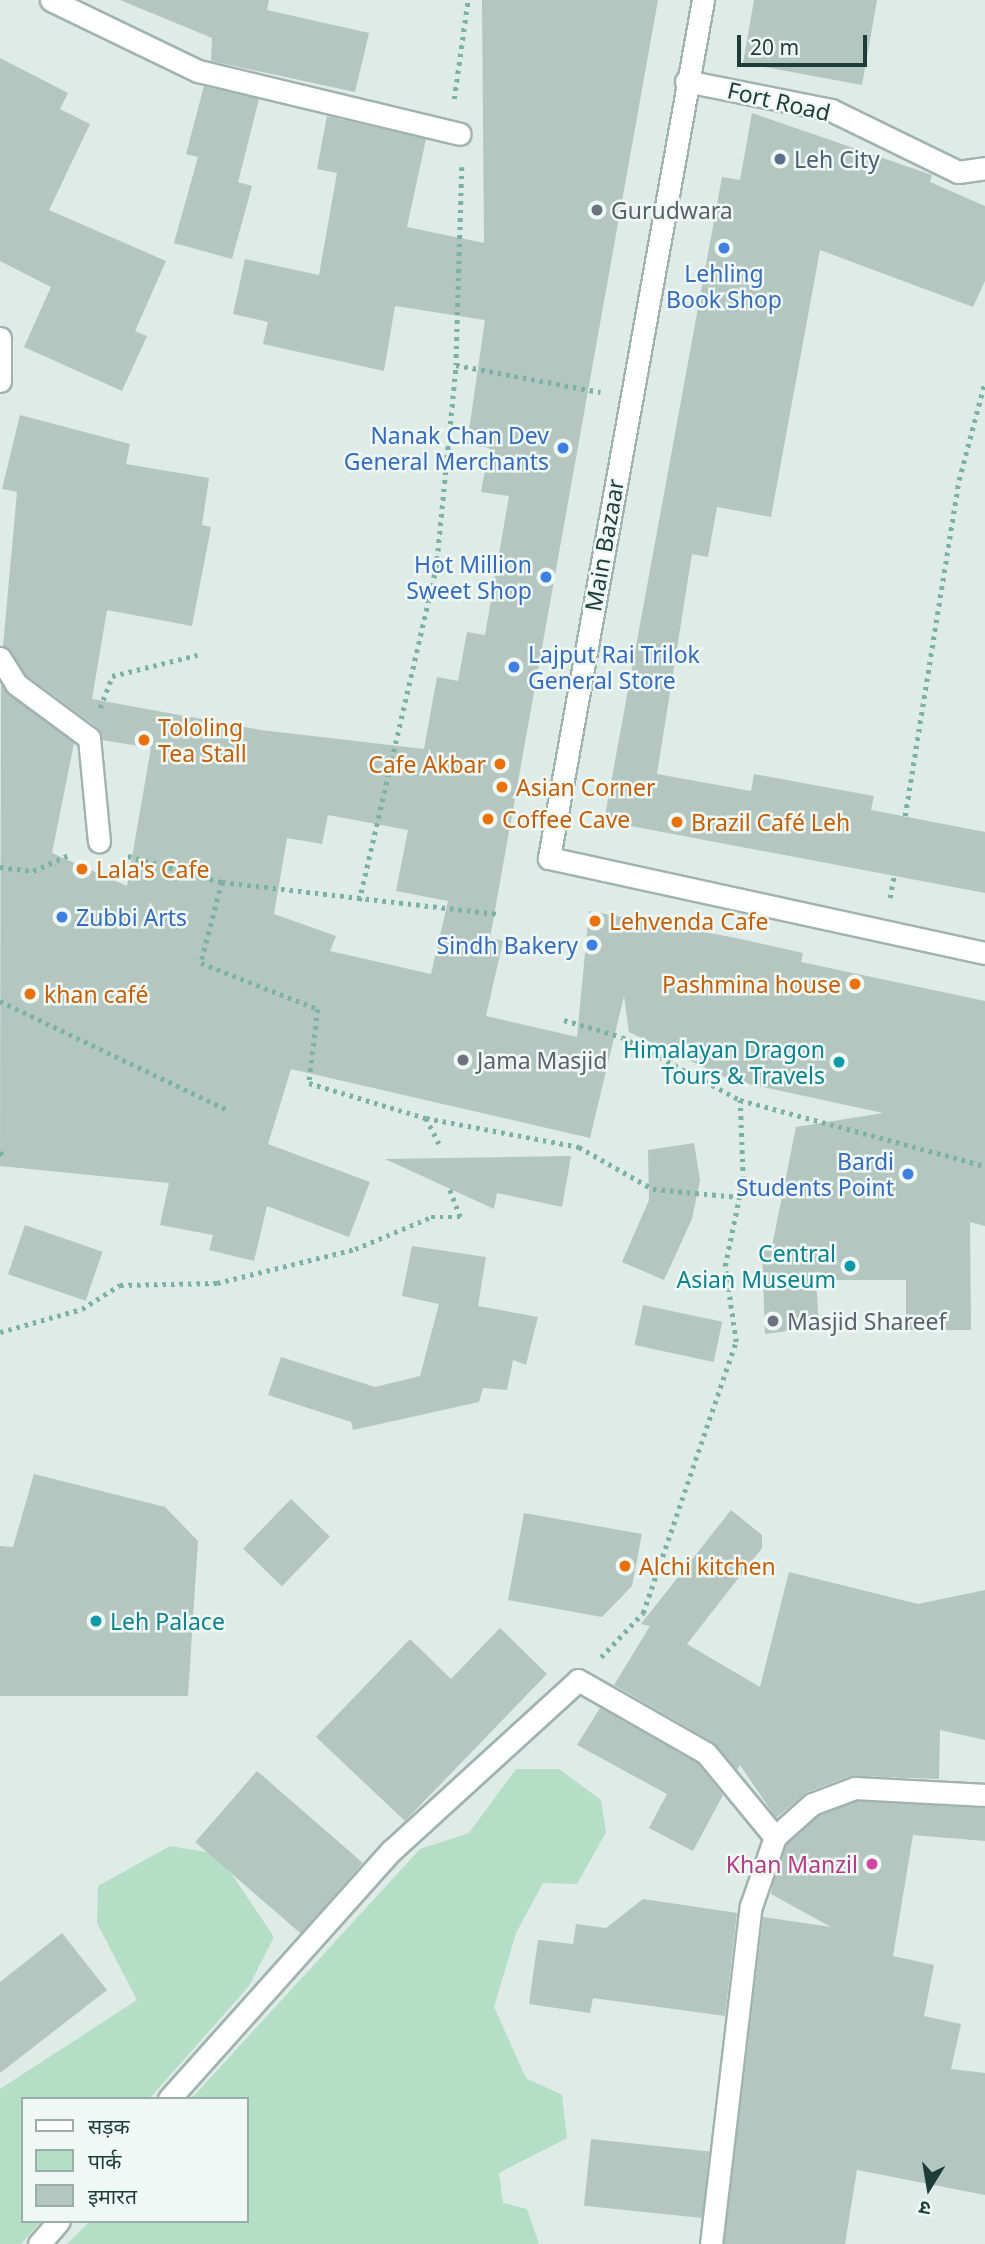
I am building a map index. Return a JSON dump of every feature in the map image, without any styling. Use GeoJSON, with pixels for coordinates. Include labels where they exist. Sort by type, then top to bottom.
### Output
{"type":"FeatureCollection","features":[{"type":"Feature","properties":{"kind":"street"},"geometry":{"type":"LineString","coordinates":[[51,0],[198,71],[460,134]]}},
{"type":"Feature","properties":{"kind":"street","name":"Main Bazaar"},"geometry":{"type":"LineString","coordinates":[[703,0],[686,81],[549,858],[985,953]]}},
{"type":"Feature","properties":{"kind":"street","name":"Fort Road"},"geometry":{"type":"LineString","coordinates":[[686,81],[831,110],[958,172],[985,168]]}},
{"type":"Feature","properties":{"kind":"street"},"geometry":{"type":"LineString","coordinates":[[0,338],[0,381]]}},
{"type":"Feature","properties":{"kind":"street"},"geometry":{"type":"LineString","coordinates":[[0,658],[16,684],[89,738],[99,842]]}},
{"type":"Feature","properties":{"kind":"street"},"geometry":{"type":"LineString","coordinates":[[171,2097],[391,1851],[578,1680],[706,1753],[775,1837]]}},
{"type":"Feature","properties":{"kind":"street"},"geometry":{"type":"LineString","coordinates":[[712,2244],[751,1906],[775,1837],[813,1804],[855,1788],[985,1796]]}},
{"type":"Feature","properties":{"kind":"street"},"geometry":{"type":"LineString","coordinates":[[39,2244],[57,2223]]}},
{"type":"Feature","properties":{"kind":"path"},"geometry":{"type":"LineString","coordinates":[[359,901],[436,568],[456,365],[465,207],[460,134],[452,91],[468,0]]}},
{"type":"Feature","properties":{"kind":"path"},"geometry":{"type":"LineString","coordinates":[[456,365],[630,398]]}},
{"type":"Feature","properties":{"kind":"path"},"geometry":{"type":"LineString","coordinates":[[905,816],[959,480],[985,381]]}},
{"type":"Feature","properties":{"kind":"path"},"geometry":{"type":"LineString","coordinates":[[89,738],[112,676],[197,655]]}},
{"type":"Feature","properties":{"kind":"path"},"geometry":{"type":"LineString","coordinates":[[0,867],[33,871],[99,842],[222,881],[359,901],[499,914]]}},
{"type":"Feature","properties":{"kind":"path"},"geometry":{"type":"LineString","coordinates":[[222,881],[201,963],[318,1009],[309,1083],[426,1118],[579,1147],[653,1189],[739,1197]]}},
{"type":"Feature","properties":{"kind":"path"},"geometry":{"type":"LineString","coordinates":[[0,1001],[227,1110]]}},
{"type":"Feature","properties":{"kind":"path"},"geometry":{"type":"LineString","coordinates":[[564,1020],[622,1037],[740,1100],[985,1166]]}},
{"type":"Feature","properties":{"kind":"path"},"geometry":{"type":"LineString","coordinates":[[578,1680],[643,1613],[736,1342],[725,1266],[739,1197],[740,1100]]}},
{"type":"Feature","properties":{"kind":"path"},"geometry":{"type":"LineString","coordinates":[[426,1118],[439,1144]]}},
{"type":"Feature","properties":{"kind":"path"},"geometry":{"type":"LineString","coordinates":[[0,1332],[82,1309],[120,1285],[217,1283],[355,1249],[430,1217],[460,1217],[449,1188]]}},
{"type":"Feature","properties":{"kind":"green space"},"geometry":{"type":"Polygon","coordinates":[[[516,1769],[559,1769],[601,1800],[606,1832],[577,1884],[543,1883],[516,1933],[494,2007],[526,2078],[562,2095],[567,2138],[499,2173],[503,2203],[527,2209],[539,2244],[67,2244],[88,2223],[248,2223],[248,2097],[193,2097],[420,1849],[469,1833],[516,1769]]]}},
{"type":"Feature","properties":{"kind":"green space"},"geometry":{"type":"Polygon","coordinates":[[[170,1846],[218,1854],[274,1937],[249,1986],[151,2097],[21,2097],[21,2223],[39,2223],[21,2244],[0,2244],[0,2089],[137,2000],[97,1923],[98,1886],[170,1846]]]}},
{"type":"Feature","properties":{"kind":"building"},"geometry":{"type":"Polygon","coordinates":[[[120,0],[269,0],[267,10],[369,33],[355,92],[211,61],[212,38],[120,0]]]}},
{"type":"Feature","properties":{"kind":"building"},"geometry":{"type":"Polygon","coordinates":[[[482,0],[658,0],[490,938],[503,941],[486,1016],[577,1037],[589,911],[803,953],[801,962],[985,1001],[985,1226],[970,1222],[971,1330],[906,1330],[906,1280],[816,1280],[819,1327],[765,1334],[762,1250],[771,1251],[796,1127],[883,1113],[731,1080],[629,1032],[624,996],[590,1138],[291,1069],[268,1144],[370,1182],[349,1237],[267,1206],[254,1261],[209,1250],[213,1235],[160,1225],[169,1183],[0,1166],[1,685],[74,743],[52,853],[127,886],[151,748],[102,740],[97,727],[26,675],[3,646],[17,492],[2,489],[20,415],[130,444],[126,464],[209,478],[202,525],[211,527],[192,626],[107,610],[92,699],[261,730],[424,749],[437,677],[458,681],[467,632],[485,635],[509,496],[481,492],[489,448],[467,444],[485,320],[395,306],[384,371],[263,344],[268,322],[233,314],[245,259],[319,275],[337,173],[317,169],[327,116],[426,139],[407,227],[484,243],[482,0]],[[328,815],[322,844],[287,838],[274,914],[336,936],[330,951],[431,974],[448,901],[396,891],[408,830],[328,815]]]}},
{"type":"Feature","properties":{"kind":"building"},"geometry":{"type":"Polygon","coordinates":[[[754,0],[877,0],[862,85],[743,63],[754,0]]]}},
{"type":"Feature","properties":{"kind":"building"},"geometry":{"type":"Polygon","coordinates":[[[0,58],[68,93],[60,109],[90,124],[49,210],[166,261],[135,331],[147,336],[122,391],[24,347],[51,287],[0,261],[0,58]]]}},
{"type":"Feature","properties":{"kind":"building"},"geometry":{"type":"Polygon","coordinates":[[[204,86],[259,99],[238,182],[252,186],[232,259],[174,243],[198,157],[186,154],[204,86]]]}},
{"type":"Feature","properties":{"kind":"building"},"geometry":{"type":"Polygon","coordinates":[[[752,113],[932,175],[930,182],[985,206],[985,281],[973,307],[820,250],[771,517],[717,507],[708,557],[692,554],[657,774],[751,791],[754,774],[874,796],[871,810],[985,832],[985,893],[604,821],[722,177],[740,180],[752,113]]]}},
{"type":"Feature","properties":{"kind":"building"},"geometry":{"type":"Polygon","coordinates":[[[694,1143],[700,1180],[692,1219],[664,1280],[622,1262],[649,1200],[648,1150],[694,1143]]]}},
{"type":"Feature","properties":{"kind":"building"},"geometry":{"type":"Polygon","coordinates":[[[571,1156],[562,1207],[497,1193],[494,1209],[385,1159],[571,1156]]]}},
{"type":"Feature","properties":{"kind":"building"},"geometry":{"type":"Polygon","coordinates":[[[25,1225],[103,1252],[86,1301],[8,1274],[25,1225]]]}},
{"type":"Feature","properties":{"kind":"building"},"geometry":{"type":"Polygon","coordinates":[[[412,1246],[486,1257],[478,1306],[538,1317],[526,1365],[513,1360],[507,1390],[483,1388],[479,1402],[353,1430],[351,1422],[268,1395],[281,1357],[375,1387],[420,1376],[439,1304],[402,1296],[412,1246]]]}},
{"type":"Feature","properties":{"kind":"building"},"geometry":{"type":"Polygon","coordinates":[[[643,1305],[722,1322],[714,1362],[634,1345],[643,1305]]]}},
{"type":"Feature","properties":{"kind":"building","name":"Leh Palace"},"geometry":{"type":"Polygon","coordinates":[[[34,1474],[165,1507],[198,1541],[188,1696],[0,1696],[0,1546],[13,1547],[34,1474]]]}},
{"type":"Feature","properties":{"kind":"building"},"geometry":{"type":"Polygon","coordinates":[[[291,1499],[330,1537],[282,1586],[243,1549],[291,1499]]]}},
{"type":"Feature","properties":{"kind":"building"},"geometry":{"type":"Polygon","coordinates":[[[731,1510],[762,1535],[762,1548],[687,1644],[760,1687],[789,1572],[918,1604],[985,1590],[985,1740],[940,1730],[939,1779],[851,1776],[807,1792],[776,1818],[740,1765],[737,1770],[713,1742],[614,1685],[650,1626],[641,1624],[731,1510]]]}},
{"type":"Feature","properties":{"kind":"building"},"geometry":{"type":"Polygon","coordinates":[[[524,1513],[642,1534],[632,1586],[602,1617],[508,1600],[524,1513]]]}},
{"type":"Feature","properties":{"kind":"building"},"geometry":{"type":"Polygon","coordinates":[[[500,1628],[547,1674],[405,1821],[316,1737],[410,1639],[451,1679],[500,1628]]]}},
{"type":"Feature","properties":{"kind":"building"},"geometry":{"type":"Polygon","coordinates":[[[600,1708],[697,1763],[723,1795],[693,1851],[649,1828],[667,1794],[577,1745],[600,1708]]]}},
{"type":"Feature","properties":{"kind":"building"},"geometry":{"type":"Polygon","coordinates":[[[257,1771],[363,1863],[301,1934],[195,1842],[257,1771]]]}},
{"type":"Feature","properties":{"kind":"building"},"geometry":{"type":"Polygon","coordinates":[[[857,1801],[985,1808],[985,1841],[913,1835],[893,1956],[934,1965],[924,2016],[961,2024],[951,2069],[985,2073],[985,2195],[857,2170],[845,2244],[724,2244],[763,1917],[831,1927],[771,1894],[773,1882],[786,1845],[819,1815],[857,1801]]]}},
{"type":"Feature","properties":{"kind":"building"},"geometry":{"type":"Polygon","coordinates":[[[643,1899],[737,1913],[725,2016],[593,1998],[590,2013],[529,2004],[538,1940],[573,1944],[576,1924],[606,1928],[643,1899]]]}},
{"type":"Feature","properties":{"kind":"building"},"geometry":{"type":"Polygon","coordinates":[[[62,1933],[107,1990],[0,2073],[0,1982],[62,1933]]]}},
{"type":"Feature","properties":{"kind":"building"},"geometry":{"type":"Polygon","coordinates":[[[591,2139],[709,2151],[702,2218],[584,2206],[591,2139]]]}},
{"type":"Feature","properties":{"kind":"place","name":"Leh City"},"geometry":{"type":"Point","coordinates":[780,159]}},
{"type":"Feature","properties":{"kind":"place","name":"Gurudwara"},"geometry":{"type":"Point","coordinates":[597,210]}},
{"type":"Feature","properties":{"kind":"place","name":"Lehling Book Shop"},"geometry":{"type":"Point","coordinates":[724,248]}},
{"type":"Feature","properties":{"kind":"place","name":"Nanak Chan Dev General Merchants"},"geometry":{"type":"Point","coordinates":[563,448]}},
{"type":"Feature","properties":{"kind":"place","name":"Hot Million Sweet Shop"},"geometry":{"type":"Point","coordinates":[546,577]}},
{"type":"Feature","properties":{"kind":"place","name":"Lajput Rai Trilok General Store"},"geometry":{"type":"Point","coordinates":[514,667]}},
{"type":"Feature","properties":{"kind":"place","name":"Tololing Tea Stall"},"geometry":{"type":"Point","coordinates":[144,740]}},
{"type":"Feature","properties":{"kind":"place","name":"Cafe Akbar"},"geometry":{"type":"Point","coordinates":[500,764]}},
{"type":"Feature","properties":{"kind":"place","name":"Asian Corner"},"geometry":{"type":"Point","coordinates":[502,787]}},
{"type":"Feature","properties":{"kind":"place","name":"Coffee Cave"},"geometry":{"type":"Point","coordinates":[488,819]}},
{"type":"Feature","properties":{"kind":"place","name":"Brazil Café Leh"},"geometry":{"type":"Point","coordinates":[677,822]}},
{"type":"Feature","properties":{"kind":"place","name":"Lala's Cafe"},"geometry":{"type":"Point","coordinates":[82,869]}},
{"type":"Feature","properties":{"kind":"place","name":"Zubbi Arts"},"geometry":{"type":"Point","coordinates":[62,917]}},
{"type":"Feature","properties":{"kind":"place","name":"Lehvenda Cafe"},"geometry":{"type":"Point","coordinates":[595,921]}},
{"type":"Feature","properties":{"kind":"place","name":"Sindh Bakery"},"geometry":{"type":"Point","coordinates":[592,945]}},
{"type":"Feature","properties":{"kind":"place","name":"Pashmina house"},"geometry":{"type":"Point","coordinates":[855,984]}},
{"type":"Feature","properties":{"kind":"place","name":"khan café"},"geometry":{"type":"Point","coordinates":[30,994]}},
{"type":"Feature","properties":{"kind":"place","name":"Jama Masjid"},"geometry":{"type":"Point","coordinates":[463,1060]}},
{"type":"Feature","properties":{"kind":"place","name":"Himalayan Dragon Tours & Travels"},"geometry":{"type":"Point","coordinates":[839,1062]}},
{"type":"Feature","properties":{"kind":"place","name":"Bardi Students Point"},"geometry":{"type":"Point","coordinates":[908,1174]}},
{"type":"Feature","properties":{"kind":"place","name":"Central Asian Museum"},"geometry":{"type":"Point","coordinates":[850,1266]}},
{"type":"Feature","properties":{"kind":"place","name":"Masjid Shareef"},"geometry":{"type":"Point","coordinates":[773,1321]}},
{"type":"Feature","properties":{"kind":"place","name":"Alchi kitchen"},"geometry":{"type":"Point","coordinates":[625,1566]}},
{"type":"Feature","properties":{"kind":"place","name":"Leh Palace"},"geometry":{"type":"Point","coordinates":[96,1621]}},
{"type":"Feature","properties":{"kind":"place","name":"Khan Manzil"},"geometry":{"type":"Point","coordinates":[872,1864]}}]}
